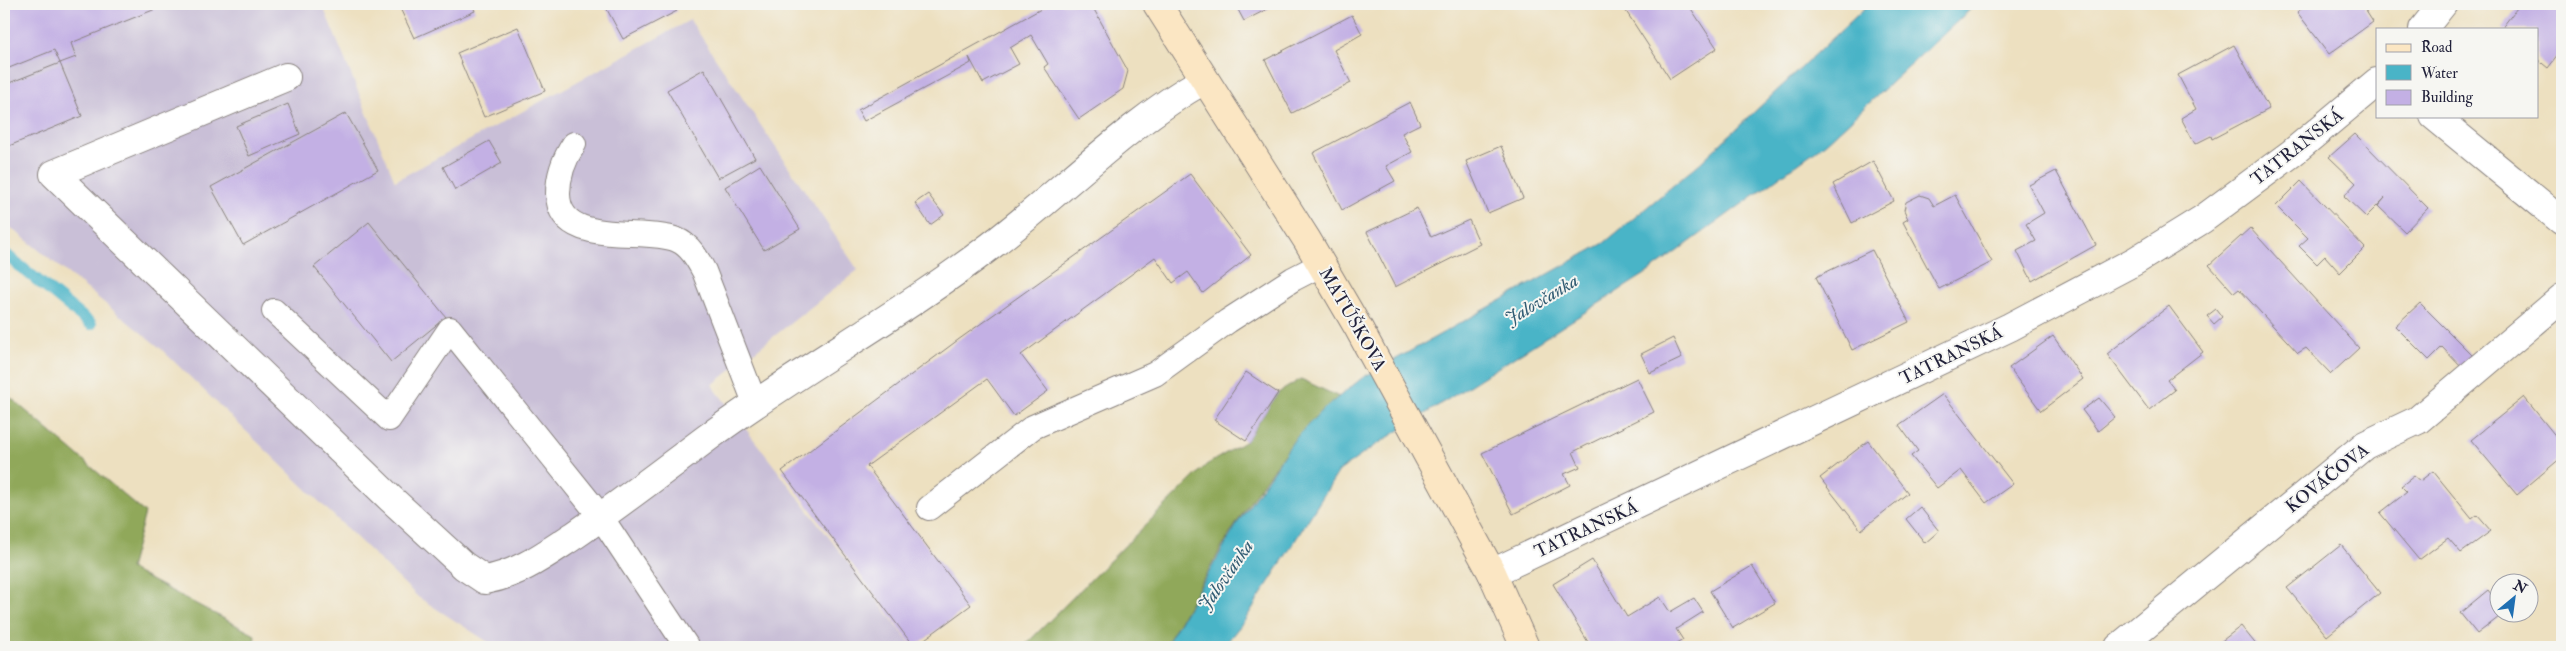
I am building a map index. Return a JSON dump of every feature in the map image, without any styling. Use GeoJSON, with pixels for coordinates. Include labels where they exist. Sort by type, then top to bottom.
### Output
{"type":"FeatureCollection","features":[{"type":"Feature","properties":{"kind":"main road","name":"MATÚŠKOVA"},"geometry":{"type":"LineString","coordinates":[[1157,4],[1322,264],[1423,442],[1492,573],[1525,647]]}},
{"type":"Feature","properties":{"kind":"street"},"geometry":{"type":"LineString","coordinates":[[2424,28],[2443,4]]}},
{"type":"Feature","properties":{"kind":"street"},"geometry":{"type":"LineString","coordinates":[[286,77],[54,174],[390,498],[474,574],[485,580],[518,571],[601,517],[755,403],[914,302],[992,245],[1168,100],[1204,80]]}},
{"type":"Feature","properties":{"kind":"street","name":"TATRANSKÁ"},"geometry":{"type":"LineString","coordinates":[[1492,573],[2010,327],[2135,260],[2218,208],[2292,153],[2376,83]]}},
{"type":"Feature","properties":{"kind":"street"},"geometry":{"type":"LineString","coordinates":[[2436,118],[2562,221]]}},
{"type":"Feature","properties":{"kind":"street","name":"KOVÁČOVA"},"geometry":{"type":"LineString","coordinates":[[2119,647],[2365,445],[2418,420],[2562,298]]}},
{"type":"Feature","properties":{"kind":"lane"},"geometry":{"type":"LineString","coordinates":[[574,144],[566,156],[560,172],[558,200],[561,213],[572,223],[586,228],[605,232],[651,234],[678,240],[693,252],[704,271],[755,403]]}},
{"type":"Feature","properties":{"kind":"lane"},"geometry":{"type":"LineString","coordinates":[[929,508],[1034,427],[1155,374],[1228,320],[1293,279],[1322,264]]}},
{"type":"Feature","properties":{"kind":"lane"},"geometry":{"type":"LineString","coordinates":[[274,311],[389,419],[450,329],[601,517],[687,647]]}},
{"type":"Feature","properties":{"kind":"shaded area"},"geometry":{"type":"Polygon","coordinates":[[[4,4],[322,4],[395,181],[690,20],[858,270],[712,385],[913,647],[496,647],[418,597],[159,347],[4,222],[4,4]]]}},
{"type":"Feature","properties":{"kind":"green space"},"geometry":{"type":"Polygon","coordinates":[[[1301,379],[1339,397],[1312,422],[1264,481],[1221,548],[1165,647],[1023,647],[1206,465],[1246,441],[1278,393],[1301,379]]]}},
{"type":"Feature","properties":{"kind":"green space"},"geometry":{"type":"Polygon","coordinates":[[[4,392],[145,513],[130,569],[255,635],[254,647],[4,647],[4,392]]]}},
{"type":"Feature","properties":{"kind":"water","name":"Jalovčanka"},"geometry":{"type":"Polygon","coordinates":[[[1869,4],[1976,4],[1826,143],[1650,271],[1376,445],[1339,471],[1245,620],[1223,647],[1165,647],[1239,521],[1294,440],[1320,412],[1362,378],[1604,243],[1700,163],[1869,4]]]}},
{"type":"Feature","properties":{"kind":"building"},"geometry":{"type":"Polygon","coordinates":[[[4,4],[168,4],[71,43],[76,57],[60,63],[54,50],[4,70],[4,4]]]}},
{"type":"Feature","properties":{"kind":"building"},"geometry":{"type":"Polygon","coordinates":[[[398,4],[472,4],[475,11],[414,38],[398,4]]]}},
{"type":"Feature","properties":{"kind":"building"},"geometry":{"type":"Polygon","coordinates":[[[604,4],[673,4],[677,11],[623,39],[604,4]]]}},
{"type":"Feature","properties":{"kind":"building"},"geometry":{"type":"Polygon","coordinates":[[[1050,4],[1091,4],[1128,71],[1123,89],[1079,119],[1044,67],[1048,64],[1031,35],[1010,48],[1019,64],[983,83],[969,57],[971,63],[864,121],[858,110],[1050,4]]]}},
{"type":"Feature","properties":{"kind":"building"},"geometry":{"type":"Polygon","coordinates":[[[1235,4],[1277,4],[1244,21],[1235,4]]]}},
{"type":"Feature","properties":{"kind":"building"},"geometry":{"type":"Polygon","coordinates":[[[1688,4],[1717,48],[1670,79],[1622,5],[1688,4]]]}},
{"type":"Feature","properties":{"kind":"building"},"geometry":{"type":"Polygon","coordinates":[[[2308,4],[2370,4],[2364,8],[2373,22],[2329,54],[2297,12],[2308,4]]]}},
{"type":"Feature","properties":{"kind":"building"},"geometry":{"type":"Polygon","coordinates":[[[2520,4],[2562,4],[2562,50],[2548,68],[2538,60],[2538,28],[2502,28],[2520,4]]]}},
{"type":"Feature","properties":{"kind":"building"},"geometry":{"type":"Polygon","coordinates":[[[1352,15],[1362,34],[1334,50],[1351,83],[1292,113],[1265,60],[1352,15]]]}},
{"type":"Feature","properties":{"kind":"building"},"geometry":{"type":"Polygon","coordinates":[[[518,27],[545,91],[484,117],[457,53],[518,27]]]}},
{"type":"Feature","properties":{"kind":"building"},"geometry":{"type":"Polygon","coordinates":[[[2234,45],[2269,109],[2212,139],[2211,136],[2195,144],[2181,118],[2196,109],[2178,75],[2234,45]]]}},
{"type":"Feature","properties":{"kind":"building"},"geometry":{"type":"Polygon","coordinates":[[[60,63],[82,116],[4,148],[4,85],[60,63]]]}},
{"type":"Feature","properties":{"kind":"building"},"geometry":{"type":"Polygon","coordinates":[[[704,69],[755,158],[718,178],[667,90],[704,69]]]}},
{"type":"Feature","properties":{"kind":"building"},"geometry":{"type":"Polygon","coordinates":[[[1410,102],[1420,124],[1402,133],[1412,152],[1386,166],[1395,181],[1342,210],[1313,153],[1410,102]]]}},
{"type":"Feature","properties":{"kind":"building"},"geometry":{"type":"Polygon","coordinates":[[[288,104],[300,134],[249,156],[236,126],[288,104]]]}},
{"type":"Feature","properties":{"kind":"building"},"geometry":{"type":"Polygon","coordinates":[[[346,113],[378,170],[243,245],[211,187],[346,113]]]}},
{"type":"Feature","properties":{"kind":"building"},"geometry":{"type":"Polygon","coordinates":[[[2355,134],[2428,208],[2405,232],[2378,206],[2385,198],[2366,217],[2344,196],[2356,183],[2329,157],[2355,134]]]}},
{"type":"Feature","properties":{"kind":"building"},"geometry":{"type":"Polygon","coordinates":[[[489,141],[502,163],[455,190],[443,167],[489,141]]]}},
{"type":"Feature","properties":{"kind":"building"},"geometry":{"type":"Polygon","coordinates":[[[1501,146],[1523,198],[1488,213],[1466,161],[1501,146]]]}},
{"type":"Feature","properties":{"kind":"building"},"geometry":{"type":"Polygon","coordinates":[[[1873,161],[1894,201],[1852,223],[1833,184],[1873,161]]]}},
{"type":"Feature","properties":{"kind":"building"},"geometry":{"type":"Polygon","coordinates":[[[760,165],[800,229],[764,250],[725,187],[760,165]]]}},
{"type":"Feature","properties":{"kind":"building"},"geometry":{"type":"Polygon","coordinates":[[[2056,171],[2096,245],[2032,281],[2017,251],[2036,241],[2026,224],[2044,213],[2029,185],[2056,171]]]}},
{"type":"Feature","properties":{"kind":"building"},"geometry":{"type":"Polygon","coordinates":[[[1190,174],[1251,255],[1203,293],[1188,272],[1173,283],[1155,257],[1021,355],[1048,391],[1014,416],[987,379],[867,466],[971,605],[914,647],[782,471],[958,340],[1190,174]]]}},
{"type":"Feature","properties":{"kind":"building"},"geometry":{"type":"Polygon","coordinates":[[[2301,181],[2365,248],[2340,273],[2325,256],[2317,264],[2299,246],[2308,238],[2276,206],[2301,181]]]}},
{"type":"Feature","properties":{"kind":"building"},"geometry":{"type":"Polygon","coordinates":[[[928,194],[944,215],[930,225],[915,203],[928,194]]]}},
{"type":"Feature","properties":{"kind":"building"},"geometry":{"type":"Polygon","coordinates":[[[1920,195],[1929,198],[1934,206],[1955,195],[1992,262],[1939,289],[1903,222],[1908,219],[1904,210],[1906,202],[1920,195]]]}},
{"type":"Feature","properties":{"kind":"building"},"geometry":{"type":"Polygon","coordinates":[[[1417,208],[1431,237],[1469,220],[1480,244],[1395,287],[1367,232],[1417,208]]]}},
{"type":"Feature","properties":{"kind":"building"},"geometry":{"type":"Polygon","coordinates":[[[369,222],[446,317],[391,362],[314,267],[369,222]]]}},
{"type":"Feature","properties":{"kind":"building"},"geometry":{"type":"Polygon","coordinates":[[[2250,228],[2359,348],[2331,374],[2306,348],[2298,353],[2239,289],[2234,293],[2209,265],[2250,228]]]}},
{"type":"Feature","properties":{"kind":"building"},"geometry":{"type":"Polygon","coordinates":[[[1872,250],[1909,322],[1852,350],[1816,277],[1872,250]]]}},
{"type":"Feature","properties":{"kind":"building"},"geometry":{"type":"Polygon","coordinates":[[[2420,303],[2475,358],[2463,369],[2442,347],[2429,360],[2395,326],[2420,303]]]}},
{"type":"Feature","properties":{"kind":"building"},"geometry":{"type":"Polygon","coordinates":[[[2169,306],[2203,352],[2167,380],[2175,390],[2149,410],[2107,354],[2169,306]]]}},
{"type":"Feature","properties":{"kind":"building"},"geometry":{"type":"Polygon","coordinates":[[[2216,309],[2222,317],[2214,324],[2207,316],[2216,309]]]}},
{"type":"Feature","properties":{"kind":"building"},"geometry":{"type":"Polygon","coordinates":[[[2053,336],[2083,379],[2041,411],[2009,368],[2053,336]]]}},
{"type":"Feature","properties":{"kind":"building"},"geometry":{"type":"Polygon","coordinates":[[[1673,338],[1682,358],[1650,373],[1641,354],[1673,338]]]}},
{"type":"Feature","properties":{"kind":"building"},"geometry":{"type":"Polygon","coordinates":[[[1246,372],[1278,393],[1246,441],[1214,420],[1246,372]]]}},
{"type":"Feature","properties":{"kind":"building"},"geometry":{"type":"Polygon","coordinates":[[[1637,378],[1654,412],[1573,452],[1580,467],[1564,474],[1570,485],[1513,514],[1482,453],[1637,378]]]}},
{"type":"Feature","properties":{"kind":"building"},"geometry":{"type":"Polygon","coordinates":[[[1943,394],[2013,484],[1986,503],[1961,470],[1937,488],[1911,456],[1918,451],[1899,425],[1943,394]]]}},
{"type":"Feature","properties":{"kind":"building"},"geometry":{"type":"Polygon","coordinates":[[[2524,397],[2562,444],[2562,457],[2517,495],[2471,440],[2524,397]]]}},
{"type":"Feature","properties":{"kind":"building"},"geometry":{"type":"Polygon","coordinates":[[[2099,398],[2115,417],[2098,431],[2082,410],[2099,398]]]}},
{"type":"Feature","properties":{"kind":"building"},"geometry":{"type":"Polygon","coordinates":[[[1868,441],[1908,493],[1861,530],[1820,478],[1868,441]]]}},
{"type":"Feature","properties":{"kind":"building"},"geometry":{"type":"Polygon","coordinates":[[[2433,471],[2472,519],[2477,515],[2491,531],[2461,553],[2448,538],[2419,560],[2380,513],[2407,492],[2401,486],[2414,476],[2420,481],[2433,471]]]}},
{"type":"Feature","properties":{"kind":"building"},"geometry":{"type":"Polygon","coordinates":[[[1920,507],[1939,531],[1925,543],[1906,519],[1920,507]]]}},
{"type":"Feature","properties":{"kind":"building"},"geometry":{"type":"Polygon","coordinates":[[[2341,545],[2380,593],[2327,636],[2287,588],[2341,545]]]}},
{"type":"Feature","properties":{"kind":"building"},"geometry":{"type":"Polygon","coordinates":[[[1592,560],[1627,617],[1660,597],[1670,612],[1694,598],[1703,612],[1676,629],[1683,640],[1671,647],[1591,647],[1553,584],[1592,560]]]}},
{"type":"Feature","properties":{"kind":"building"},"geometry":{"type":"Polygon","coordinates":[[[1752,566],[1775,603],[1733,628],[1710,591],[1752,566]]]}},
{"type":"Feature","properties":{"kind":"building"},"geometry":{"type":"Polygon","coordinates":[[[2488,590],[2488,624],[2490,624],[2477,634],[2460,613],[2488,590]]]}},
{"type":"Feature","properties":{"kind":"building"},"geometry":{"type":"Polygon","coordinates":[[[2241,626],[2258,647],[2214,647],[2241,626]]]}},
{"type":"Feature","properties":{"kind":"waterway"},"geometry":{"type":"LineString","coordinates":[[4,253],[91,324]]}}]}
